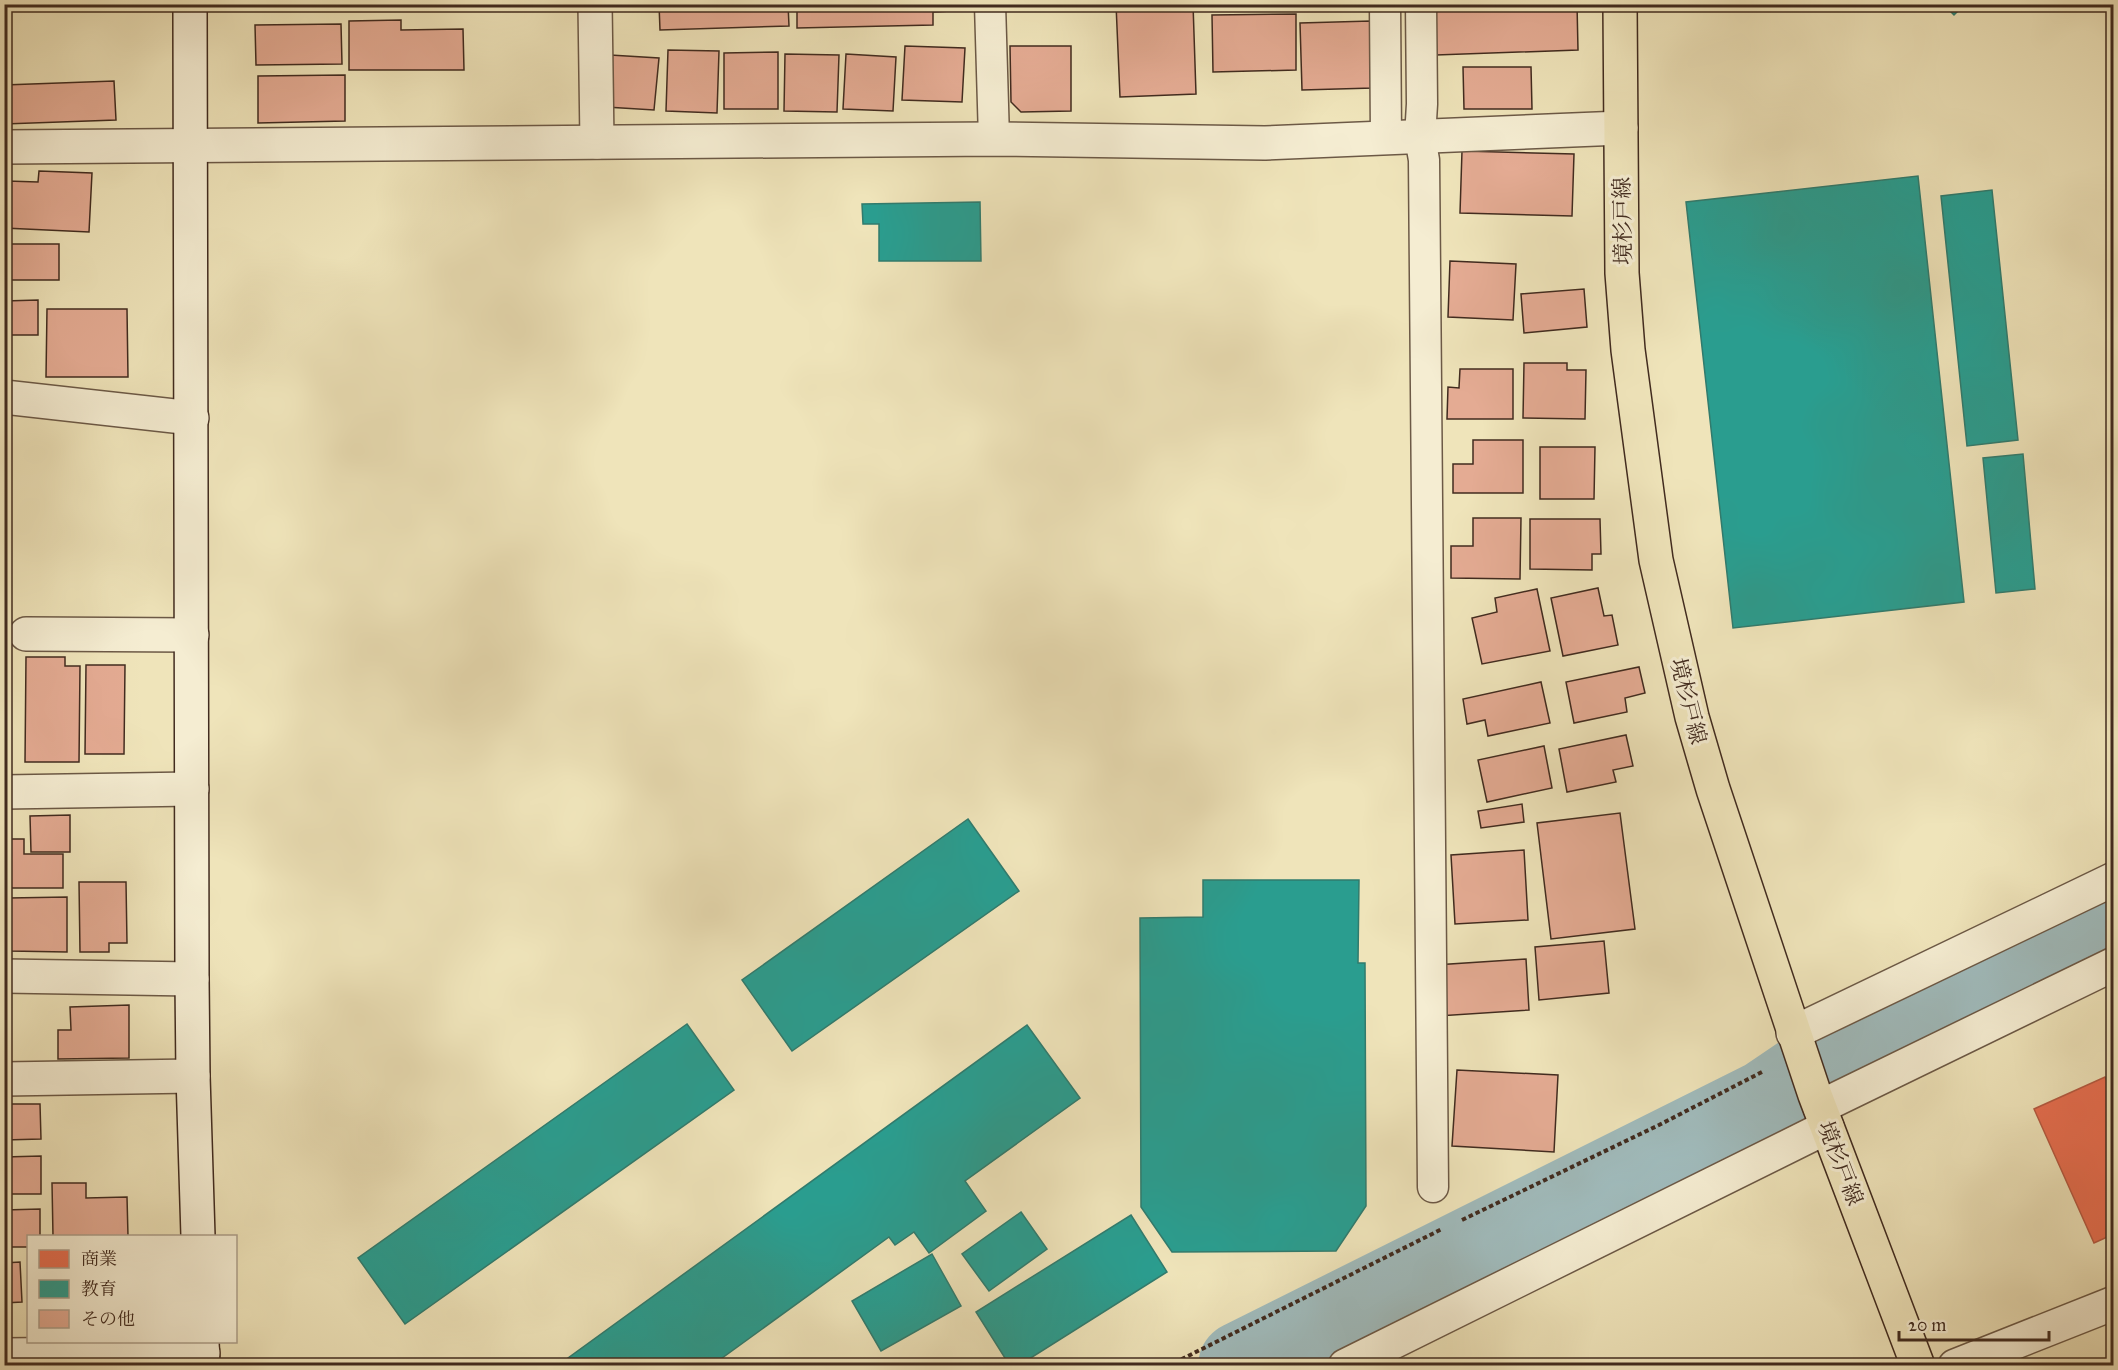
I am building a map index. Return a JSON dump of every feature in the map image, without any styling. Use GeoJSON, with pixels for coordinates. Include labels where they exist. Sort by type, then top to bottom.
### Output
{"type":"FeatureCollection","features":[{"type":"Feature","properties":{"kind":"main road","name":"境杉戸線"},"geometry":{"type":"LineString","coordinates":[[1620,4],[1622,273],[1628,350],[1656,560],[1692,717],[1710,779],[1797,1045],[1918,1365]]}},
{"type":"Feature","properties":{"kind":"street"},"geometry":{"type":"LineString","coordinates":[[190,4],[192,979],[198,1235]]}},
{"type":"Feature","properties":{"kind":"street"},"geometry":{"type":"LineString","coordinates":[[596,4],[597,142]]}},
{"type":"Feature","properties":{"kind":"street"},"geometry":{"type":"LineString","coordinates":[[4,147],[994,139],[1265,143],[1621,128]]}},
{"type":"Feature","properties":{"kind":"street"},"geometry":{"type":"LineString","coordinates":[[4,397],[192,418]]}},
{"type":"Feature","properties":{"kind":"street"},"geometry":{"type":"LineString","coordinates":[[26,634],[192,635]]}},
{"type":"Feature","properties":{"kind":"street"},"geometry":{"type":"LineString","coordinates":[[4,792],[192,789]]}},
{"type":"Feature","properties":{"kind":"street"},"geometry":{"type":"LineString","coordinates":[[1797,1045],[2114,879]]}},
{"type":"Feature","properties":{"kind":"street"},"geometry":{"type":"LineString","coordinates":[[1345,1365],[1821,1110],[2114,964]]}},
{"type":"Feature","properties":{"kind":"street"},"geometry":{"type":"LineString","coordinates":[[4,976],[192,979]]}},
{"type":"Feature","properties":{"kind":"street"},"geometry":{"type":"LineString","coordinates":[[4,1079],[193,1076]]}},
{"type":"Feature","properties":{"kind":"street"},"geometry":{"type":"LineString","coordinates":[[1955,1365],[2114,1303]]}},
{"type":"Feature","properties":{"kind":"street"},"geometry":{"type":"LineString","coordinates":[[4,1355],[203,1353]]}},
{"type":"Feature","properties":{"kind":"lane"},"geometry":{"type":"LineString","coordinates":[[990,4],[994,139]]}},
{"type":"Feature","properties":{"kind":"lane"},"geometry":{"type":"LineString","coordinates":[[1386,4],[1386,138]]}},
{"type":"Feature","properties":{"kind":"lane"},"geometry":{"type":"LineString","coordinates":[[1421,4],[1420,137],[1424,160],[1433,1187]]}},
{"type":"Feature","properties":{"kind":"path"},"geometry":{"type":"LineString","coordinates":[[1454,1224],[1659,1125],[1768,1069]]}},
{"type":"Feature","properties":{"kind":"path"},"geometry":{"type":"LineString","coordinates":[[1168,1365],[1443,1229]]}},
{"type":"Feature","properties":{"kind":"building: 商業"},"geometry":{"type":"Polygon","coordinates":[[[2105,1077],[2114,1096],[2114,1234],[2094,1243],[2034,1109],[2105,1077]]]}},
{"type":"Feature","properties":{"kind":"building: 教育"},"geometry":{"type":"Polygon","coordinates":[[[1943,4],[1965,4],[1954,15],[1943,4]]]}},
{"type":"Feature","properties":{"kind":"building: 教育"},"geometry":{"type":"Polygon","coordinates":[[[1918,176],[1964,602],[1733,628],[1686,202],[1918,176]]]}},
{"type":"Feature","properties":{"kind":"building: 教育"},"geometry":{"type":"Polygon","coordinates":[[[1992,190],[2018,440],[1967,446],[1941,196],[1992,190]]]}},
{"type":"Feature","properties":{"kind":"building: 教育"},"geometry":{"type":"Polygon","coordinates":[[[980,202],[981,261],[879,261],[879,224],[863,224],[862,204],[980,202]]]}},
{"type":"Feature","properties":{"kind":"building: 教育"},"geometry":{"type":"Polygon","coordinates":[[[2023,454],[2035,589],[1996,593],[1983,458],[2023,454]]]}},
{"type":"Feature","properties":{"kind":"building: 教育"},"geometry":{"type":"Polygon","coordinates":[[[968,819],[1019,891],[792,1051],[742,980],[968,819]]]}},
{"type":"Feature","properties":{"kind":"building: 教育"},"geometry":{"type":"Polygon","coordinates":[[[1203,880],[1359,880],[1358,963],[1365,963],[1366,1206],[1336,1251],[1172,1252],[1141,1207],[1140,918],[1203,917],[1203,880]]]}},
{"type":"Feature","properties":{"kind":"building: 教育"},"geometry":{"type":"Polygon","coordinates":[[[687,1024],[734,1090],[405,1324],[358,1258],[687,1024]]]}},
{"type":"Feature","properties":{"kind":"building: 教育"},"geometry":{"type":"Polygon","coordinates":[[[1027,1025],[1080,1098],[965,1181],[986,1211],[929,1253],[914,1232],[895,1245],[889,1237],[711,1366],[557,1366],[1027,1025]]]}},
{"type":"Feature","properties":{"kind":"building: 教育"},"geometry":{"type":"Polygon","coordinates":[[[1021,1212],[1047,1249],[989,1291],[962,1254],[1021,1212]]]}},
{"type":"Feature","properties":{"kind":"building: 教育"},"geometry":{"type":"Polygon","coordinates":[[[1131,1215],[1167,1272],[1018,1366],[1010,1366],[976,1312],[1131,1215]]]}},
{"type":"Feature","properties":{"kind":"building: 教育"},"geometry":{"type":"Polygon","coordinates":[[[932,1254],[961,1306],[881,1351],[852,1301],[932,1254]]]}},
{"type":"Feature","properties":{"kind":"building: その他"},"geometry":{"type":"Polygon","coordinates":[[[659,4],[788,4],[789,26],[660,30],[659,4]]]}},
{"type":"Feature","properties":{"kind":"building: その他"},"geometry":{"type":"Polygon","coordinates":[[[797,4],[969,4],[969,10],[933,12],[933,25],[797,28],[797,4]]]}},
{"type":"Feature","properties":{"kind":"building: その他"},"geometry":{"type":"Polygon","coordinates":[[[1116,4],[1193,4],[1196,94],[1120,97],[1116,4]]]}},
{"type":"Feature","properties":{"kind":"building: その他"},"geometry":{"type":"Polygon","coordinates":[[[1434,4],[1577,4],[1578,50],[1436,55],[1434,4]]]}},
{"type":"Feature","properties":{"kind":"building: その他"},"geometry":{"type":"Polygon","coordinates":[[[1296,14],[1296,70],[1213,72],[1212,15],[1296,14]]]}},
{"type":"Feature","properties":{"kind":"building: その他"},"geometry":{"type":"Polygon","coordinates":[[[401,20],[401,30],[463,29],[464,70],[349,70],[349,21],[401,20]]]}},
{"type":"Feature","properties":{"kind":"building: その他"},"geometry":{"type":"Polygon","coordinates":[[[1371,21],[1373,88],[1302,90],[1300,23],[1371,21]]]}},
{"type":"Feature","properties":{"kind":"building: その他"},"geometry":{"type":"Polygon","coordinates":[[[341,24],[342,64],[256,65],[255,25],[341,24]]]}},
{"type":"Feature","properties":{"kind":"building: その他"},"geometry":{"type":"Polygon","coordinates":[[[905,46],[965,48],[962,102],[902,100],[905,46]]]}},
{"type":"Feature","properties":{"kind":"building: その他"},"geometry":{"type":"Polygon","coordinates":[[[1010,46],[1071,46],[1071,111],[1021,112],[1011,102],[1010,46]]]}},
{"type":"Feature","properties":{"kind":"building: その他"},"geometry":{"type":"Polygon","coordinates":[[[668,50],[719,51],[717,113],[666,111],[668,50]]]}},
{"type":"Feature","properties":{"kind":"building: その他"},"geometry":{"type":"Polygon","coordinates":[[[778,52],[778,109],[724,109],[724,53],[778,52]]]}},
{"type":"Feature","properties":{"kind":"building: その他"},"geometry":{"type":"Polygon","coordinates":[[[785,54],[839,55],[837,112],[784,111],[785,54]]]}},
{"type":"Feature","properties":{"kind":"building: その他"},"geometry":{"type":"Polygon","coordinates":[[[846,54],[896,57],[893,111],[843,109],[846,54]]]}},
{"type":"Feature","properties":{"kind":"building: その他"},"geometry":{"type":"Polygon","coordinates":[[[610,55],[659,58],[654,110],[606,107],[610,55]]]}},
{"type":"Feature","properties":{"kind":"building: その他"},"geometry":{"type":"Polygon","coordinates":[[[1463,67],[1531,67],[1532,109],[1464,109],[1463,67]]]}},
{"type":"Feature","properties":{"kind":"building: その他"},"geometry":{"type":"Polygon","coordinates":[[[345,75],[345,121],[258,123],[258,76],[345,75]]]}},
{"type":"Feature","properties":{"kind":"building: その他"},"geometry":{"type":"Polygon","coordinates":[[[114,81],[116,120],[4,124],[4,85],[114,81]]]}},
{"type":"Feature","properties":{"kind":"building: その他"},"geometry":{"type":"Polygon","coordinates":[[[1462,151],[1574,154],[1572,216],[1460,213],[1462,151]]]}},
{"type":"Feature","properties":{"kind":"building: その他"},"geometry":{"type":"Polygon","coordinates":[[[39,171],[92,173],[89,232],[4,228],[7,181],[38,182],[39,171]]]}},
{"type":"Feature","properties":{"kind":"building: その他"},"geometry":{"type":"Polygon","coordinates":[[[4,244],[59,244],[59,280],[4,280],[4,244]]]}},
{"type":"Feature","properties":{"kind":"building: その他"},"geometry":{"type":"Polygon","coordinates":[[[1450,261],[1516,264],[1513,320],[1448,317],[1450,261]]]}},
{"type":"Feature","properties":{"kind":"building: その他"},"geometry":{"type":"Polygon","coordinates":[[[1584,289],[1587,327],[1524,333],[1521,294],[1584,289]]]}},
{"type":"Feature","properties":{"kind":"building: その他"},"geometry":{"type":"Polygon","coordinates":[[[38,300],[38,335],[4,335],[4,301],[38,300]]]}},
{"type":"Feature","properties":{"kind":"building: その他"},"geometry":{"type":"Polygon","coordinates":[[[47,309],[127,309],[128,377],[46,377],[47,309]]]}},
{"type":"Feature","properties":{"kind":"building: その他"},"geometry":{"type":"Polygon","coordinates":[[[1524,363],[1567,363],[1567,370],[1586,370],[1585,419],[1523,418],[1524,363]]]}},
{"type":"Feature","properties":{"kind":"building: その他"},"geometry":{"type":"Polygon","coordinates":[[[1460,369],[1513,369],[1513,419],[1447,419],[1448,387],[1459,388],[1460,369]]]}},
{"type":"Feature","properties":{"kind":"building: その他"},"geometry":{"type":"Polygon","coordinates":[[[1473,440],[1523,440],[1523,493],[1453,493],[1453,464],[1473,464],[1473,440]]]}},
{"type":"Feature","properties":{"kind":"building: その他"},"geometry":{"type":"Polygon","coordinates":[[[1540,447],[1595,447],[1594,499],[1540,499],[1540,447]]]}},
{"type":"Feature","properties":{"kind":"building: その他"},"geometry":{"type":"Polygon","coordinates":[[[1473,518],[1521,518],[1520,579],[1451,578],[1451,546],[1473,546],[1473,518]]]}},
{"type":"Feature","properties":{"kind":"building: その他"},"geometry":{"type":"Polygon","coordinates":[[[1530,519],[1600,519],[1601,554],[1592,554],[1592,570],[1530,569],[1530,519]]]}},
{"type":"Feature","properties":{"kind":"building: その他"},"geometry":{"type":"Polygon","coordinates":[[[1598,588],[1604,616],[1612,615],[1618,645],[1563,656],[1551,598],[1598,588]]]}},
{"type":"Feature","properties":{"kind":"building: その他"},"geometry":{"type":"Polygon","coordinates":[[[1537,589],[1550,651],[1482,664],[1472,618],[1497,612],[1495,598],[1537,589]]]}},
{"type":"Feature","properties":{"kind":"building: その他"},"geometry":{"type":"Polygon","coordinates":[[[26,657],[65,657],[65,666],[80,666],[79,762],[25,762],[26,657]]]}},
{"type":"Feature","properties":{"kind":"building: その他"},"geometry":{"type":"Polygon","coordinates":[[[86,665],[125,665],[124,754],[85,754],[86,665]]]}},
{"type":"Feature","properties":{"kind":"building: その他"},"geometry":{"type":"Polygon","coordinates":[[[1639,667],[1645,693],[1625,698],[1627,712],[1574,723],[1566,682],[1639,667]]]}},
{"type":"Feature","properties":{"kind":"building: その他"},"geometry":{"type":"Polygon","coordinates":[[[1541,682],[1550,723],[1488,736],[1485,720],[1467,724],[1463,699],[1541,682]]]}},
{"type":"Feature","properties":{"kind":"building: その他"},"geometry":{"type":"Polygon","coordinates":[[[4,710],[8,710],[5,758],[4,758],[4,710]]]}},
{"type":"Feature","properties":{"kind":"building: その他"},"geometry":{"type":"Polygon","coordinates":[[[1626,735],[1633,766],[1613,770],[1616,782],[1567,792],[1559,749],[1626,735]]]}},
{"type":"Feature","properties":{"kind":"building: その他"},"geometry":{"type":"Polygon","coordinates":[[[1544,746],[1552,788],[1487,802],[1478,760],[1544,746]]]}},
{"type":"Feature","properties":{"kind":"building: その他"},"geometry":{"type":"Polygon","coordinates":[[[1522,804],[1524,822],[1481,828],[1478,811],[1522,804]]]}},
{"type":"Feature","properties":{"kind":"building: その他"},"geometry":{"type":"Polygon","coordinates":[[[1620,813],[1635,929],[1551,939],[1537,823],[1620,813]]]}},
{"type":"Feature","properties":{"kind":"building: その他"},"geometry":{"type":"Polygon","coordinates":[[[70,815],[70,852],[31,852],[30,816],[70,815]]]}},
{"type":"Feature","properties":{"kind":"building: その他"},"geometry":{"type":"Polygon","coordinates":[[[4,839],[24,839],[24,854],[63,854],[63,888],[10,888],[11,882],[4,882],[4,839]]]}},
{"type":"Feature","properties":{"kind":"building: その他"},"geometry":{"type":"Polygon","coordinates":[[[1524,850],[1528,920],[1455,924],[1451,855],[1524,850]]]}},
{"type":"Feature","properties":{"kind":"building: その他"},"geometry":{"type":"Polygon","coordinates":[[[79,882],[126,882],[127,943],[109,943],[109,952],[80,952],[79,882]]]}},
{"type":"Feature","properties":{"kind":"building: その他"},"geometry":{"type":"Polygon","coordinates":[[[67,897],[67,952],[9,951],[9,898],[67,897]]]}},
{"type":"Feature","properties":{"kind":"building: その他"},"geometry":{"type":"Polygon","coordinates":[[[1604,941],[1609,993],[1539,1000],[1535,947],[1604,941]]]}},
{"type":"Feature","properties":{"kind":"building: その他"},"geometry":{"type":"Polygon","coordinates":[[[1526,959],[1529,1010],[1438,1016],[1435,965],[1526,959]]]}},
{"type":"Feature","properties":{"kind":"building: その他"},"geometry":{"type":"Polygon","coordinates":[[[129,1005],[129,1058],[58,1059],[58,1030],[71,1030],[70,1007],[129,1005]]]}},
{"type":"Feature","properties":{"kind":"building: その他"},"geometry":{"type":"Polygon","coordinates":[[[1457,1070],[1558,1075],[1554,1152],[1452,1146],[1457,1070]]]}},
{"type":"Feature","properties":{"kind":"building: その他"},"geometry":{"type":"Polygon","coordinates":[[[4,1104],[40,1104],[41,1139],[4,1140],[4,1104]]]}},
{"type":"Feature","properties":{"kind":"building: その他"},"geometry":{"type":"Polygon","coordinates":[[[41,1156],[41,1194],[4,1194],[4,1157],[41,1156]]]}},
{"type":"Feature","properties":{"kind":"building: その他"},"geometry":{"type":"Polygon","coordinates":[[[52,1183],[86,1183],[86,1198],[127,1197],[128,1235],[53,1235],[52,1183]]]}},
{"type":"Feature","properties":{"kind":"building: その他"},"geometry":{"type":"Polygon","coordinates":[[[40,1209],[40,1235],[27,1235],[27,1247],[4,1247],[4,1210],[40,1209]]]}},
{"type":"Feature","properties":{"kind":"building: その他"},"geometry":{"type":"Polygon","coordinates":[[[20,1262],[22,1302],[4,1303],[4,1263],[20,1262]]]}},
{"type":"Feature","properties":{"kind":"waterway"},"geometry":{"type":"LineString","coordinates":[[1243,1366],[1768,1104],[1855,1045],[2114,920]]}}]}
